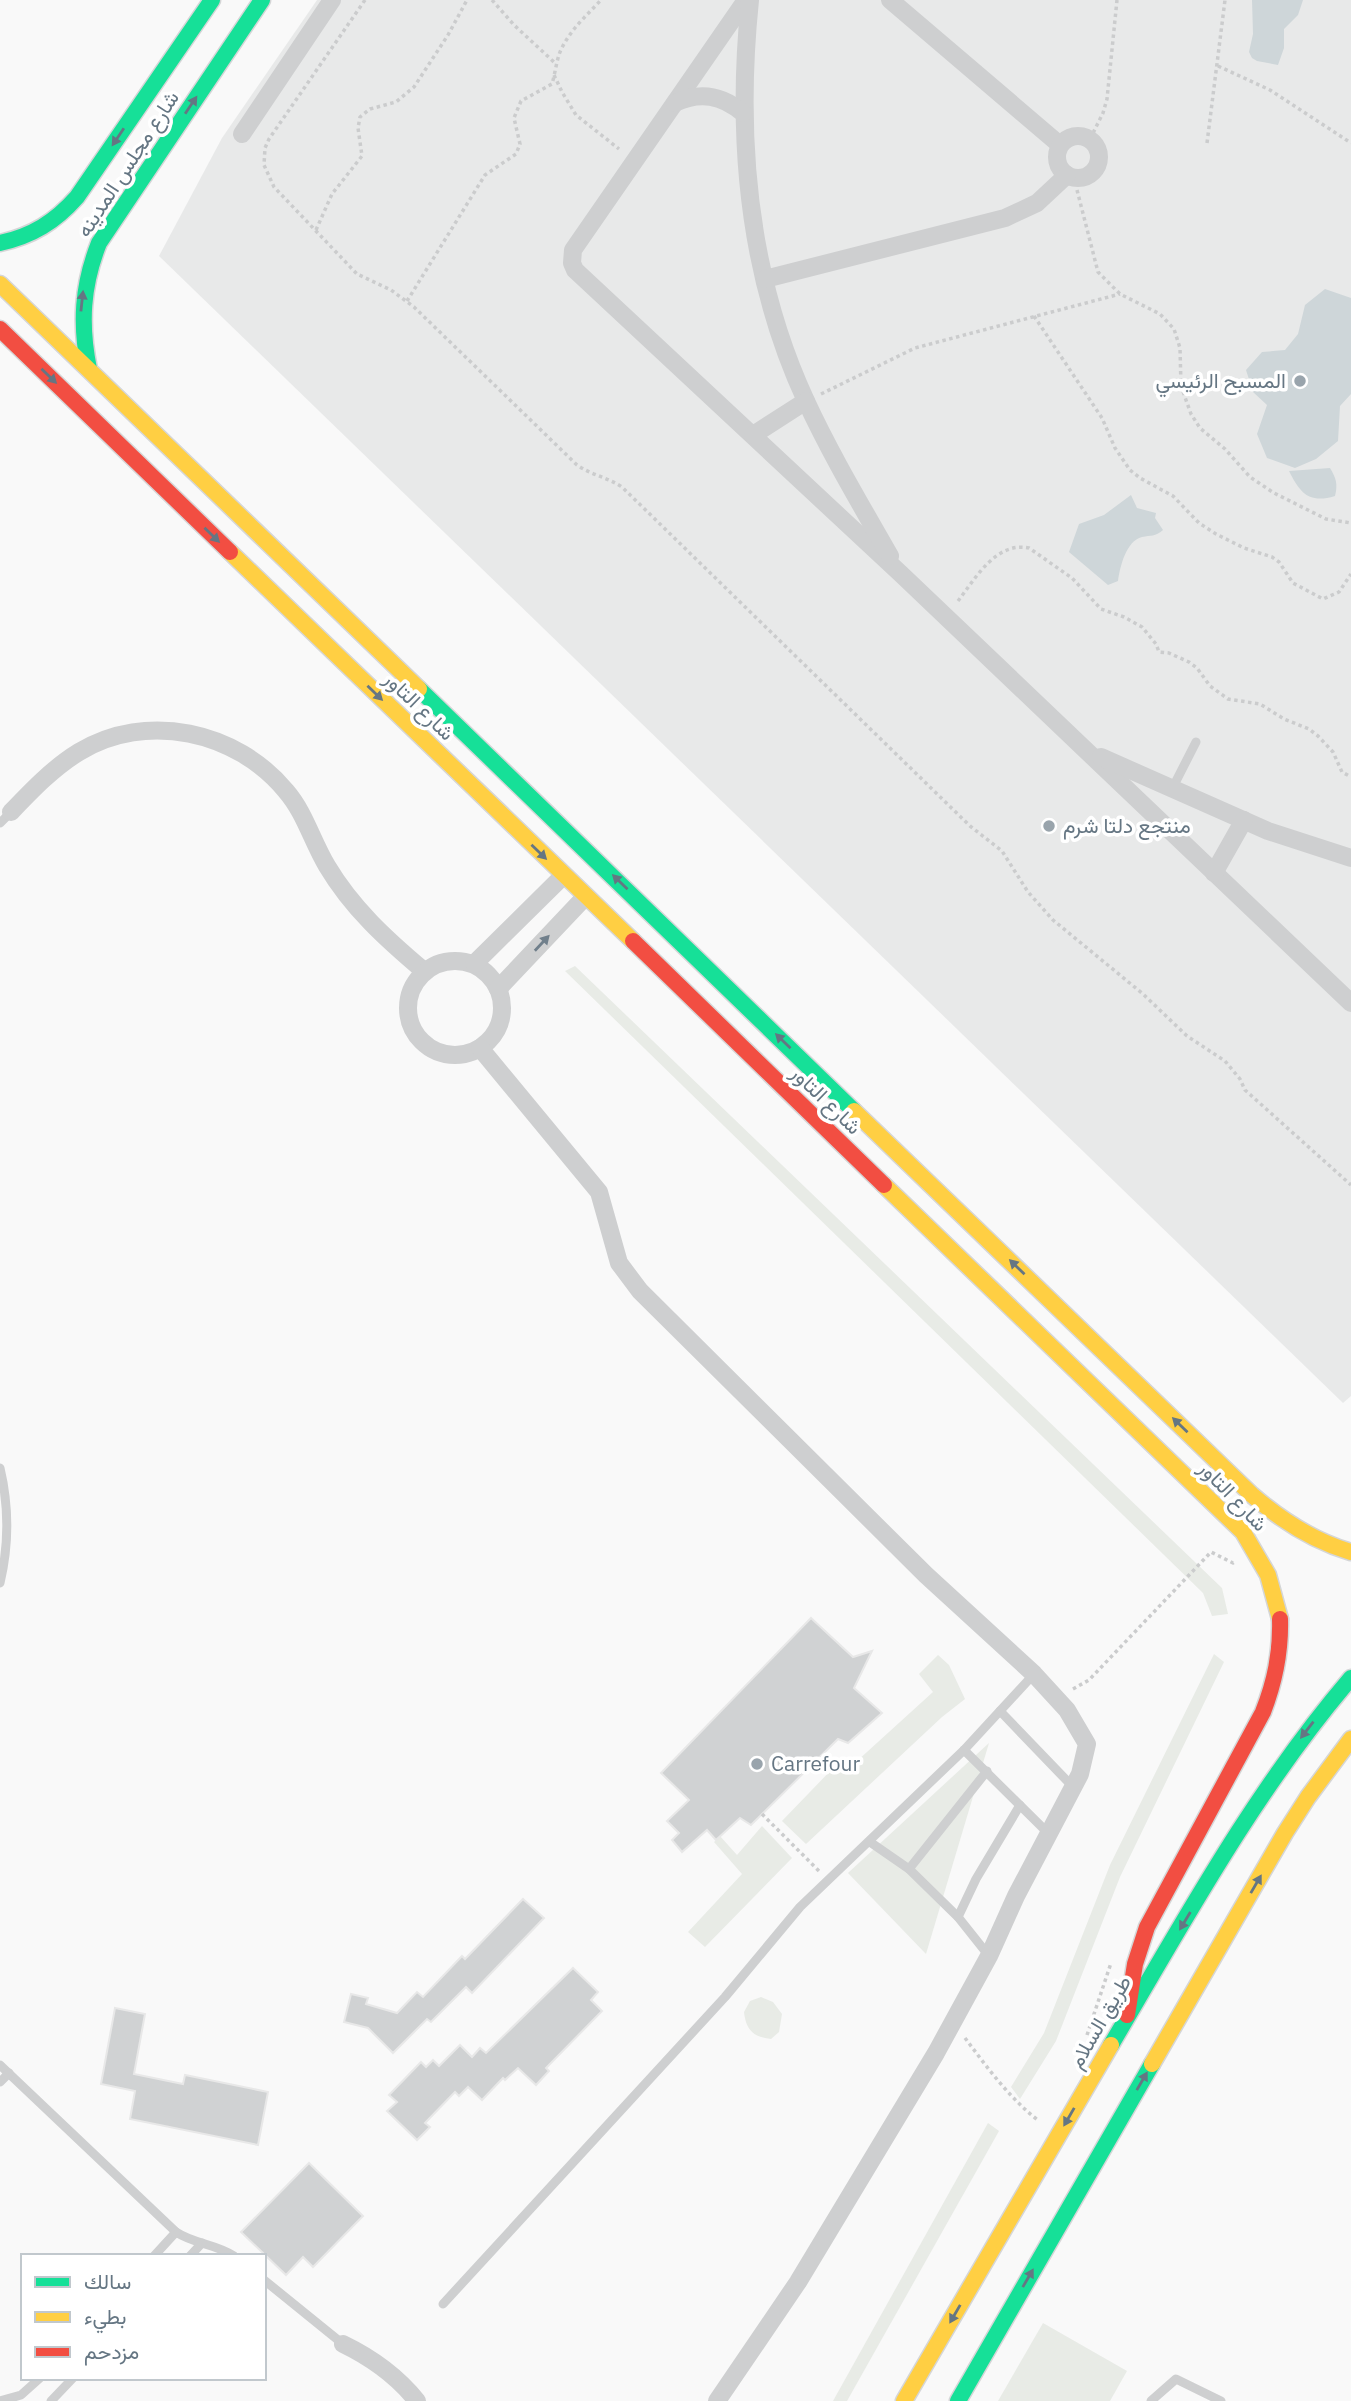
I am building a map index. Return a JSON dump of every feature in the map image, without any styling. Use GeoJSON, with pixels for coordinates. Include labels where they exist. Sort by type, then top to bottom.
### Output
{"type":"FeatureCollection","features":[{"type":"Feature","properties":{"kind":"main road","name":"شارع مجلس المدينه"},"geometry":{"type":"LineString","coordinates":[[0,243],[21,239],[43,229],[62,215],[212,0]]}},
{"type":"Feature","properties":{"kind":"main road","name":"شارع مجلس المدينه"},"geometry":{"type":"LineString","coordinates":[[89,369],[83,344],[83,292],[99,243],[262,0]]}},
{"type":"Feature","properties":{"kind":"main road","name":"شارع التاور"},"geometry":{"type":"LineString","coordinates":[[0,285],[89,369],[369,663],[585,897],[1214,1481],[1326,1544],[1351,1552]]}},
{"type":"Feature","properties":{"kind":"main road","name":"شارع التاور"},"geometry":{"type":"LineString","coordinates":[[0,329],[369,663],[1214,1481],[1265,1565],[1278,1602],[1282,1641],[1276,1677],[1263,1712],[1147,1927],[1135,1964],[1127,2018]]}},
{"type":"Feature","properties":{"kind":"main road","name":"طريق السلام"},"geometry":{"type":"LineString","coordinates":[[904,2401],[1127,2018],[1276,1773],[1308,1728],[1351,1678]]}},
{"type":"Feature","properties":{"kind":"main road"},"geometry":{"type":"LineString","coordinates":[[958,2401],[1285,1833],[1351,1739]]}},
{"type":"Feature","properties":{"kind":"street"},"geometry":{"type":"LineString","coordinates":[[242,134],[332,0]]}},
{"type":"Feature","properties":{"kind":"street"},"geometry":{"type":"LineString","coordinates":[[748,0],[573,250],[572,263],[575,270],[901,574],[1351,1003]]}},
{"type":"Feature","properties":{"kind":"street"},"geometry":{"type":"LineString","coordinates":[[748,0],[743,113],[748,180],[765,279],[806,401],[850,487],[901,574]]}},
{"type":"Feature","properties":{"kind":"street"},"geometry":{"type":"LineString","coordinates":[[890,0],[1060,145]]}},
{"type":"Feature","properties":{"kind":"street"},"geometry":{"type":"LineString","coordinates":[[675,103],[685,98],[706,95],[726,101],[743,113]]}},
{"type":"Feature","properties":{"kind":"street"},"geometry":{"type":"LineString","coordinates":[[765,279],[1005,218],[1037,203],[1071,177],[1091,174],[1099,161],[1099,152],[1090,139],[1073,136],[1060,145],[1057,161],[1060,169],[1071,177]]}},
{"type":"Feature","properties":{"kind":"street"},"geometry":{"type":"LineString","coordinates":[[753,435],[806,401]]}},
{"type":"Feature","properties":{"kind":"street"},"geometry":{"type":"LineString","coordinates":[[5,817],[65,761],[110,739],[161,730],[182,732],[222,743],[258,764],[287,791],[306,822],[325,862],[354,905],[383,936],[424,971]]}},
{"type":"Feature","properties":{"kind":"street"},"geometry":{"type":"LineString","coordinates":[[1088,751],[1244,821],[1306,845],[1351,858]]}},
{"type":"Feature","properties":{"kind":"street"},"geometry":{"type":"LineString","coordinates":[[1214,873],[1244,821]]}},
{"type":"Feature","properties":{"kind":"street"},"geometry":{"type":"LineString","coordinates":[[474,964],[563,876]]}},
{"type":"Feature","properties":{"kind":"street"},"geometry":{"type":"LineString","coordinates":[[498,989],[585,897]]}},
{"type":"Feature","properties":{"kind":"street"},"geometry":{"type":"LineString","coordinates":[[448,960],[474,964],[484,970],[498,989],[502,1001],[499,1026],[481,1048],[466,1054],[435,1051],[421,1042],[412,1029],[407,1014],[408,998],[414,983],[424,971],[435,964],[448,960]]}},
{"type":"Feature","properties":{"kind":"street"},"geometry":{"type":"LineString","coordinates":[[481,1048],[599,1192],[619,1264],[640,1292],[926,1575],[1034,1674],[1077,1724],[1087,1744],[1080,1774],[1016,1896],[989,1956],[936,2053],[838,2218],[717,2401]]}},
{"type":"Feature","properties":{"kind":"street"},"geometry":{"type":"LineString","coordinates":[[343,2344],[391,2373],[417,2401]]}},
{"type":"Feature","properties":{"kind":"lane"},"geometry":{"type":"LineString","coordinates":[[1172,789],[1196,742]]}},
{"type":"Feature","properties":{"kind":"lane"},"geometry":{"type":"LineString","coordinates":[[0,1468],[5,1492],[7,1538],[0,1583]]}},
{"type":"Feature","properties":{"kind":"lane"},"geometry":{"type":"LineString","coordinates":[[443,2304],[725,1997],[800,1907],[964,1749],[1034,1674]]}},
{"type":"Feature","properties":{"kind":"lane"},"geometry":{"type":"LineString","coordinates":[[1000,1711],[1073,1787]]}},
{"type":"Feature","properties":{"kind":"lane"},"geometry":{"type":"LineString","coordinates":[[964,1749],[1049,1834]]}},
{"type":"Feature","properties":{"kind":"lane"},"geometry":{"type":"LineString","coordinates":[[909,1869],[986,1771]]}},
{"type":"Feature","properties":{"kind":"lane"},"geometry":{"type":"LineString","coordinates":[[958,1917],[976,1879],[1020,1805]]}},
{"type":"Feature","properties":{"kind":"lane"},"geometry":{"type":"LineString","coordinates":[[870,1842],[909,1869],[958,1917],[989,1956]]}},
{"type":"Feature","properties":{"kind":"lane"},"geometry":{"type":"LineString","coordinates":[[0,2065],[176,2232],[230,2254]]}},
{"type":"Feature","properties":{"kind":"lane"},"geometry":{"type":"LineString","coordinates":[[0,2082],[9,2073]]}},
{"type":"Feature","properties":{"kind":"lane"},"geometry":{"type":"LineString","coordinates":[[156,2254],[176,2232]]}},
{"type":"Feature","properties":{"kind":"lane"},"geometry":{"type":"LineString","coordinates":[[192,2254],[202,2244]]}},
{"type":"Feature","properties":{"kind":"lane"},"geometry":{"type":"LineString","coordinates":[[266,2282],[343,2344]]}},
{"type":"Feature","properties":{"kind":"lane"},"geometry":{"type":"LineString","coordinates":[[1151,2401],[1176,2379],[1221,2401]]}},
{"type":"Feature","properties":{"kind":"lane"},"geometry":{"type":"LineString","coordinates":[[0,2401],[21,2395],[38,2380]]}},
{"type":"Feature","properties":{"kind":"lane"},"geometry":{"type":"LineString","coordinates":[[51,2401],[71,2380]]}},
{"type":"Feature","properties":{"kind":"path"},"geometry":{"type":"LineString","coordinates":[[365,0],[269,139],[265,148],[264,165],[269,180],[357,274],[407,301],[577,465],[622,487],[964,820],[1002,852],[1028,892],[1053,920],[1143,994],[1187,1037],[1224,1061],[1240,1079],[1245,1090],[1351,1185]]}},
{"type":"Feature","properties":{"kind":"path"},"geometry":{"type":"LineString","coordinates":[[316,230],[332,194],[362,156],[358,128],[360,117],[370,109],[396,102],[414,87],[467,0]]}},
{"type":"Feature","properties":{"kind":"path"},"geometry":{"type":"LineString","coordinates":[[492,0],[514,25],[556,63]]}},
{"type":"Feature","properties":{"kind":"path"},"geometry":{"type":"LineString","coordinates":[[407,301],[485,175],[516,154],[520,144],[513,118],[521,101],[552,84],[562,47],[574,28],[601,0]]}},
{"type":"Feature","properties":{"kind":"path"},"geometry":{"type":"LineString","coordinates":[[1090,139],[1107,99],[1117,0]]}},
{"type":"Feature","properties":{"kind":"path"},"geometry":{"type":"LineString","coordinates":[[1207,143],[1225,0]]}},
{"type":"Feature","properties":{"kind":"path"},"geometry":{"type":"LineString","coordinates":[[1218,66],[1270,90],[1351,142]]}},
{"type":"Feature","properties":{"kind":"path"},"geometry":{"type":"LineString","coordinates":[[554,74],[576,115],[635,161]]}},
{"type":"Feature","properties":{"kind":"path"},"geometry":{"type":"LineString","coordinates":[[1071,177],[1098,272],[1120,294],[1160,314],[1174,329],[1180,348],[1179,372],[1184,399],[1200,428],[1225,449],[1250,477],[1274,493],[1326,519],[1351,523]]}},
{"type":"Feature","properties":{"kind":"path"},"geometry":{"type":"LineString","coordinates":[[806,401],[915,348],[1120,294]]}},
{"type":"Feature","properties":{"kind":"path"},"geometry":{"type":"LineString","coordinates":[[1034,316],[1102,418],[1122,460],[1140,478],[1173,496],[1199,523],[1216,534],[1244,548],[1272,557],[1283,567],[1293,583],[1323,599],[1339,592],[1351,574]]}},
{"type":"Feature","properties":{"kind":"path"},"geometry":{"type":"LineString","coordinates":[[946,617],[985,566],[1009,549],[1029,548],[1072,578],[1101,609],[1142,627],[1159,652],[1170,653],[1189,662],[1218,693],[1228,699],[1260,704],[1318,736],[1333,752],[1342,772],[1351,777]]}},
{"type":"Feature","properties":{"kind":"path"},"geometry":{"type":"LineString","coordinates":[[1057,1699],[1089,1680],[1211,1552],[1233,1563],[1255,1548]]}},
{"type":"Feature","properties":{"kind":"path"},"geometry":{"type":"LineString","coordinates":[[762,1814],[827,1880]]}},
{"type":"Feature","properties":{"kind":"path"},"geometry":{"type":"LineString","coordinates":[[976,2052],[1026,2111],[1046,2126]]}},
{"type":"Feature","properties":{"kind":"shaded area","name":"منتجع دلتا شرم"},"geometry":{"type":"Polygon","coordinates":[[[317,0],[1351,0],[1351,1396],[1343,1403],[159,256],[222,138],[317,0]]]}},
{"type":"Feature","properties":{"kind":"shaded area"},"geometry":{"type":"Polygon","coordinates":[[[1252,0],[1303,0],[1298,15],[1284,29],[1284,48],[1278,65],[1257,61],[1249,52],[1253,34],[1252,0]]]}},
{"type":"Feature","properties":{"kind":"shaded area","name":"المسبح الرئيسي"},"geometry":{"type":"Polygon","coordinates":[[[1325,289],[1351,298],[1351,394],[1340,406],[1338,441],[1316,459],[1295,468],[1267,458],[1257,434],[1267,405],[1253,392],[1246,370],[1262,352],[1285,350],[1298,334],[1305,305],[1325,289]]]}},
{"type":"Feature","properties":{"kind":"shaded area"},"geometry":{"type":"Polygon","coordinates":[[[1330,468],[1336,481],[1335,496],[1318,499],[1306,495],[1289,471],[1330,468]]]}},
{"type":"Feature","properties":{"kind":"shaded area"},"geometry":{"type":"Polygon","coordinates":[[[1131,495],[1137,508],[1156,513],[1155,518],[1163,530],[1155,535],[1136,539],[1122,562],[1118,581],[1108,585],[1069,552],[1079,524],[1104,515],[1131,495]]]}},
{"type":"Feature","properties":{"kind":"shaded area"},"geometry":{"type":"Polygon","coordinates":[[[575,966],[1222,1588],[1228,1614],[1212,1616],[1203,1593],[565,971],[575,966]]]}},
{"type":"Feature","properties":{"kind":"shaded area"},"geometry":{"type":"Polygon","coordinates":[[[1214,1654],[1224,1662],[1120,1877],[1056,2041],[1020,2099],[1011,2087],[1044,2033],[1110,1865],[1214,1654]]]}},
{"type":"Feature","properties":{"kind":"shaded area"},"geometry":{"type":"Polygon","coordinates":[[[938,1655],[949,1665],[965,1699],[942,1717],[806,1844],[782,1821],[836,1765],[845,1772],[933,1692],[919,1674],[938,1655]]]}},
{"type":"Feature","properties":{"kind":"shaded area"},"geometry":{"type":"Polygon","coordinates":[[[989,1743],[926,1954],[848,1873],[989,1743]]]}},
{"type":"Feature","properties":{"kind":"shaded area"},"geometry":{"type":"Polygon","coordinates":[[[762,1826],[792,1858],[705,1947],[688,1932],[742,1874],[714,1842],[720,1836],[737,1855],[762,1826]]]}},
{"type":"Feature","properties":{"kind":"shaded area"},"geometry":{"type":"Polygon","coordinates":[[[761,1997],[773,2002],[782,2014],[779,2032],[771,2039],[752,2032],[745,2018],[744,2012],[750,2001],[761,1997]]]}},
{"type":"Feature","properties":{"kind":"shaded area"},"geometry":{"type":"Polygon","coordinates":[[[988,2123],[999,2131],[847,2401],[833,2401],[988,2123]]]}},
{"type":"Feature","properties":{"kind":"shaded area"},"geometry":{"type":"Polygon","coordinates":[[[1043,2323],[1127,2371],[1110,2401],[998,2401],[1043,2323]]]}},
{"type":"Feature","properties":{"kind":"building"},"geometry":{"type":"Polygon","coordinates":[[[811,1618],[853,1657],[872,1651],[854,1688],[882,1713],[848,1743],[838,1739],[751,1825],[740,1818],[716,1840],[707,1830],[682,1852],[672,1840],[679,1833],[667,1821],[689,1800],[661,1773],[811,1618]]]}},
{"type":"Feature","properties":{"kind":"building"},"geometry":{"type":"Polygon","coordinates":[[[523,1899],[544,1918],[472,1993],[466,1987],[431,2022],[427,2019],[393,2053],[368,2028],[344,2022],[351,1994],[368,1998],[366,2004],[397,2013],[417,1992],[423,1997],[462,1956],[465,1959],[523,1899]]]}},
{"type":"Feature","properties":{"kind":"building"},"geometry":{"type":"Polygon","coordinates":[[[573,1968],[598,1992],[591,2000],[602,2011],[546,2068],[549,2071],[536,2085],[518,2068],[505,2080],[503,2078],[482,2100],[468,2087],[459,2096],[455,2092],[425,2123],[430,2127],[417,2140],[387,2111],[397,2102],[389,2095],[421,2062],[426,2067],[433,2060],[439,2066],[460,2045],[472,2057],[480,2048],[486,2053],[573,1968]]]}},
{"type":"Feature","properties":{"kind":"building"},"geometry":{"type":"Polygon","coordinates":[[[115,2008],[145,2014],[134,2074],[183,2084],[185,2075],[268,2092],[258,2145],[130,2119],[135,2091],[101,2084],[115,2008]]]}},
{"type":"Feature","properties":{"kind":"building"},"geometry":{"type":"Polygon","coordinates":[[[309,2163],[363,2216],[313,2267],[303,2257],[286,2275],[241,2232],[309,2163]]]}},
{"type":"Feature","properties":{"kind":"traffic: fast"},"geometry":{"type":"LineString","coordinates":[[0,243],[42,227],[77,197],[212,0]]}},
{"type":"Feature","properties":{"kind":"traffic: fast"},"geometry":{"type":"LineString","coordinates":[[89,369],[84,336],[84,305],[89,274],[99,243],[262,0]]}},
{"type":"Feature","properties":{"kind":"traffic: fast"},"geometry":{"type":"LineString","coordinates":[[419,689],[854,1111]]}},
{"type":"Feature","properties":{"kind":"traffic: fast"},"geometry":{"type":"LineString","coordinates":[[1111,2045],[1194,1903],[1253,1810],[1316,1720],[1351,1678]]}},
{"type":"Feature","properties":{"kind":"traffic: fast"},"geometry":{"type":"LineString","coordinates":[[958,2401],[1152,2064]]}},
{"type":"Feature","properties":{"kind":"traffic: slow"},"geometry":{"type":"LineString","coordinates":[[0,284],[419,689]]}},
{"type":"Feature","properties":{"kind":"traffic: slow"},"geometry":{"type":"LineString","coordinates":[[230,552],[633,941]]}},
{"type":"Feature","properties":{"kind":"traffic: slow"},"geometry":{"type":"LineString","coordinates":[[854,1111],[1252,1495],[1298,1529],[1351,1552]]}},
{"type":"Feature","properties":{"kind":"traffic: slow"},"geometry":{"type":"LineString","coordinates":[[884,1185],[1243,1532],[1268,1575],[1280,1619]]}},
{"type":"Feature","properties":{"kind":"traffic: slow"},"geometry":{"type":"LineString","coordinates":[[1152,2064],[1285,1833],[1351,1739]]}},
{"type":"Feature","properties":{"kind":"traffic: slow"},"geometry":{"type":"LineString","coordinates":[[904,2401],[1111,2045]]}},
{"type":"Feature","properties":{"kind":"traffic: jam"},"geometry":{"type":"LineString","coordinates":[[0,329],[230,552]]}},
{"type":"Feature","properties":{"kind":"traffic: jam"},"geometry":{"type":"LineString","coordinates":[[633,941],[884,1185]]}},
{"type":"Feature","properties":{"kind":"traffic: jam"},"geometry":{"type":"LineString","coordinates":[[1127,2015],[1135,1964],[1147,1927],[1263,1712],[1276,1667],[1280,1619]]}},
{"type":"Feature","properties":{"kind":"place","name":"المسبح الرئيسي"},"geometry":{"type":"Point","coordinates":[1300,381]}},
{"type":"Feature","properties":{"kind":"place","name":"منتجع دلتا شرم"},"geometry":{"type":"Point","coordinates":[1049,826]}},
{"type":"Feature","properties":{"kind":"place","name":"Carrefour"},"geometry":{"type":"Point","coordinates":[757,1764]}}]}
